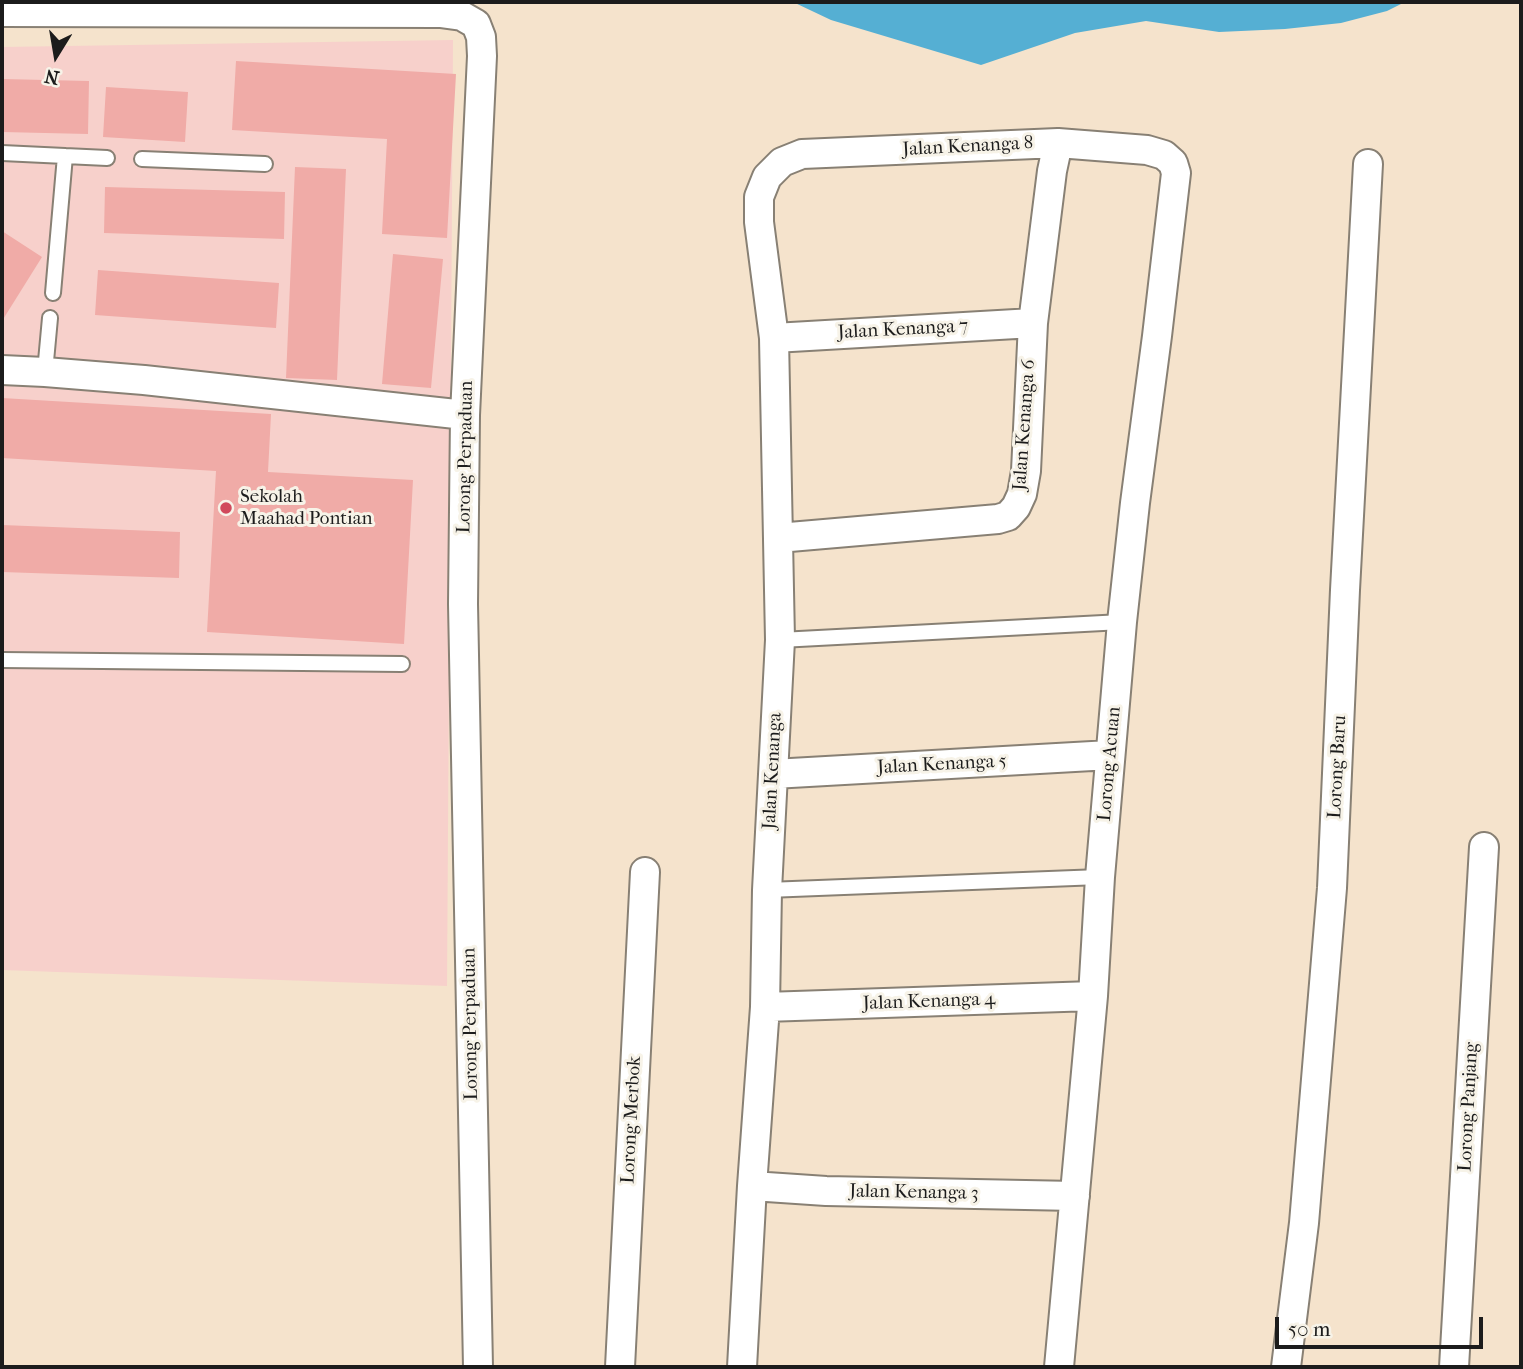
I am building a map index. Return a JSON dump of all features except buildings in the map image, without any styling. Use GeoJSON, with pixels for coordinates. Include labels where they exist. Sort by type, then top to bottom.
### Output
{"type":"FeatureCollection","features":[{"type":"Feature","properties":{"kind":"street","name":"Lorong Perpaduan"},"geometry":{"type":"LineString","coordinates":[[2,12],[440,13],[463,16],[476,24],[481,37],[466,415],[463,618],[478,1367]]}},
{"type":"Feature","properties":{"kind":"street","name":"Jalan Kenanga 8"},"geometry":{"type":"LineString","coordinates":[[766,177],[782,162],[802,155],[1058,143],[1147,150],[1164,155],[1173,163]]}},
{"type":"Feature","properties":{"kind":"street","name":"Jalan Kenanga 6"},"geometry":{"type":"LineString","coordinates":[[778,538],[998,519],[1008,516],[1016,507],[1022,494],[1026,471],[1032,323],[1058,143]]}},
{"type":"Feature","properties":{"kind":"street","name":"Lorong Acuan"},"geometry":{"type":"LineString","coordinates":[[1059,1367],[1093,996],[1100,877],[1122,622],[1176,173],[1173,163]]}},
{"type":"Feature","properties":{"kind":"street","name":"Lorong Baru"},"geometry":{"type":"LineString","coordinates":[[1286,1367],[1304,1223],[1332,888],[1368,164]]}},
{"type":"Feature","properties":{"kind":"street","name":"Jalan Kenanga"},"geometry":{"type":"LineString","coordinates":[[742,1367],[765,1007],[767,890],[780,640],[774,338],[758,197],[766,177]]}},
{"type":"Feature","properties":{"kind":"street","name":"Jalan Kenanga 7"},"geometry":{"type":"LineString","coordinates":[[774,338],[1032,323]]}},
{"type":"Feature","properties":{"kind":"street"},"geometry":{"type":"LineString","coordinates":[[2,370],[145,380],[466,415]]}},
{"type":"Feature","properties":{"kind":"street","name":"Jalan Kenanga 5"},"geometry":{"type":"LineString","coordinates":[[773,774],[1111,755]]}},
{"type":"Feature","properties":{"kind":"street","name":"Lorong Panjang"},"geometry":{"type":"LineString","coordinates":[[1454,1367],[1484,847]]}},
{"type":"Feature","properties":{"kind":"street","name":"Lorong Merbok"},"geometry":{"type":"LineString","coordinates":[[620,1367],[645,872]]}},
{"type":"Feature","properties":{"kind":"street","name":"Jalan Kenanga 4"},"geometry":{"type":"LineString","coordinates":[[765,1007],[1093,996]]}},
{"type":"Feature","properties":{"kind":"street","name":"Jalan Kenanga 3"},"geometry":{"type":"LineString","coordinates":[[752,1186],[826,1191],[1075,1196]]}},
{"type":"Feature","properties":{"kind":"lane"},"geometry":{"type":"LineString","coordinates":[[2,153],[107,158]]}},
{"type":"Feature","properties":{"kind":"lane"},"geometry":{"type":"LineString","coordinates":[[53,293],[65,156]]}},
{"type":"Feature","properties":{"kind":"lane"},"geometry":{"type":"LineString","coordinates":[[142,159],[264,164]]}},
{"type":"Feature","properties":{"kind":"lane"},"geometry":{"type":"LineString","coordinates":[[45,372],[50,318]]}},
{"type":"Feature","properties":{"kind":"lane"},"geometry":{"type":"LineString","coordinates":[[780,640],[1122,622]]}},
{"type":"Feature","properties":{"kind":"lane"},"geometry":{"type":"LineString","coordinates":[[2,660],[402,664]]}},
{"type":"Feature","properties":{"kind":"lane"},"geometry":{"type":"LineString","coordinates":[[767,890],[1100,877]]}},
{"type":"Feature","properties":{"kind":"shaded area","name":"Sekolah Maahad Pontian"},"geometry":{"type":"Polygon","coordinates":[[[453,40],[447,986],[2,970],[2,47],[453,40]]]}},
{"type":"Feature","properties":{"kind":"water"},"geometry":{"type":"Polygon","coordinates":[[[793,2],[1405,2],[1387,11],[1341,23],[1285,29],[1219,32],[1146,21],[1075,33],[981,65],[831,20],[793,2]]]}},
{"type":"Feature","properties":{"kind":"place","name":"Sekolah Maahad Pontian"},"geometry":{"type":"Point","coordinates":[226,508]}}]}
